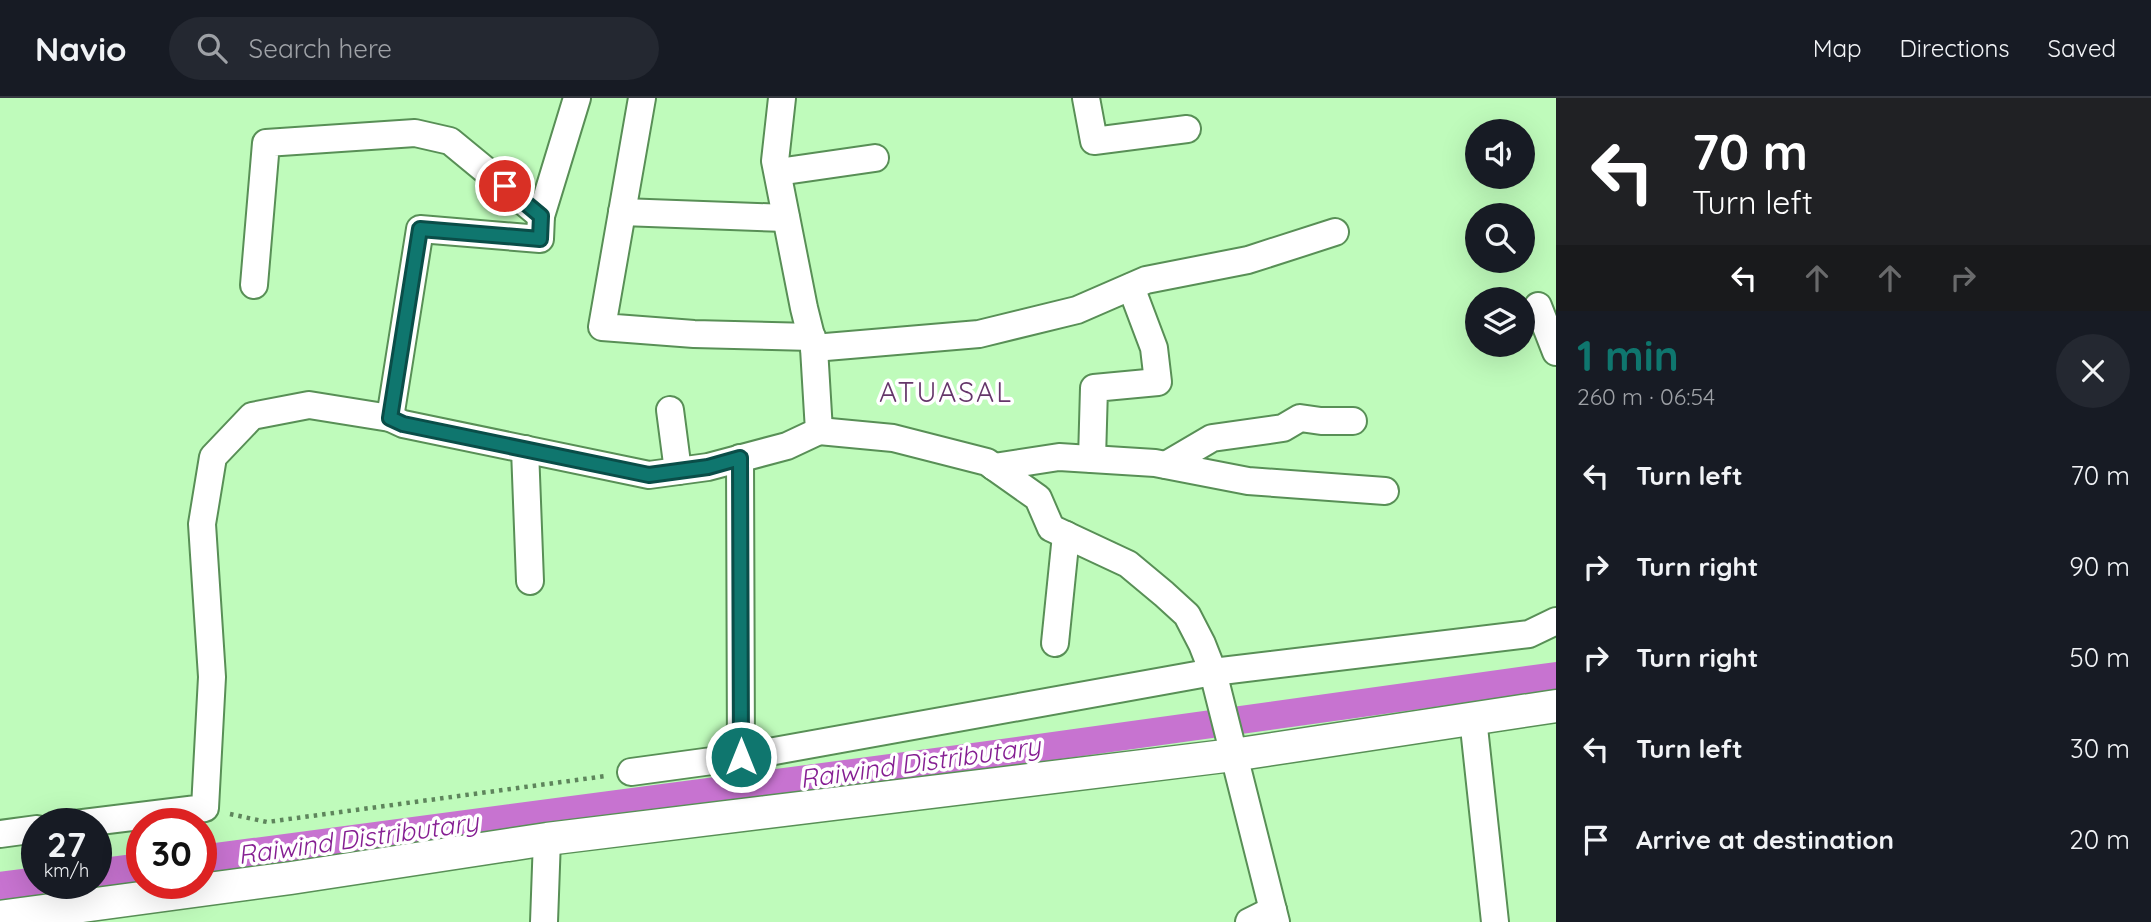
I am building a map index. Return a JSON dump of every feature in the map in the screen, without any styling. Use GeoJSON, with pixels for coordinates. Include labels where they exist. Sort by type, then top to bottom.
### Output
{"type":"FeatureCollection","features":[{"type":"Feature","properties":{"kind":"street"},"geometry":{"type":"LineString","coordinates":[[390,418],[420,229],[540,239],[541,216],[577,98]]}},
{"type":"Feature","properties":{"kind":"street"},"geometry":{"type":"LineString","coordinates":[[642,98],[602,327],[813,343],[978,334],[1077,310],[1146,280],[1248,260],[1335,232]]}},
{"type":"Feature","properties":{"kind":"street"},"geometry":{"type":"LineString","coordinates":[[782,98],[775,161],[813,343],[818,431]]}},
{"type":"Feature","properties":{"kind":"street"},"geometry":{"type":"LineString","coordinates":[[1086,98],[1094,141],[1187,129]]}},
{"type":"Feature","properties":{"kind":"street"},"geometry":{"type":"LineString","coordinates":[[254,285],[266,143],[415,133],[450,141],[541,216]]}},
{"type":"Feature","properties":{"kind":"street"},"geometry":{"type":"LineString","coordinates":[[778,172],[875,158]]}},
{"type":"Feature","properties":{"kind":"street"},"geometry":{"type":"LineString","coordinates":[[622,212],[786,218]]}},
{"type":"Feature","properties":{"kind":"street"},"geometry":{"type":"LineString","coordinates":[[1092,459],[1094,388],[1158,382],[1154,348],[1131,287]]}},
{"type":"Feature","properties":{"kind":"street"},"geometry":{"type":"LineString","coordinates":[[1538,306],[1556,352]]}},
{"type":"Feature","properties":{"kind":"street"},"geometry":{"type":"LineString","coordinates":[[205,808],[212,677],[202,524],[213,457],[252,416],[309,405],[390,418],[403,424],[649,475],[708,467],[787,446],[818,431],[893,438],[987,462],[1038,498],[1051,528],[1128,564],[1186,615],[1213,672],[1274,916],[1249,922]]}},
{"type":"Feature","properties":{"kind":"street"},"geometry":{"type":"LineString","coordinates":[[670,410],[678,471]]}},
{"type":"Feature","properties":{"kind":"street"},"geometry":{"type":"LineString","coordinates":[[1166,465],[1212,438],[1283,428],[1300,418],[1353,421]]}},
{"type":"Feature","properties":{"kind":"street"},"geometry":{"type":"LineString","coordinates":[[525,449],[530,581]]}},
{"type":"Feature","properties":{"kind":"street"},"geometry":{"type":"LineString","coordinates":[[994,467],[1059,457],[1092,459],[1166,465],[1248,481],[1385,491]]}},
{"type":"Feature","properties":{"kind":"street"},"geometry":{"type":"LineString","coordinates":[[740,458],[741,757]]}},
{"type":"Feature","properties":{"kind":"street"},"geometry":{"type":"LineString","coordinates":[[1055,643],[1066,535]]}},
{"type":"Feature","properties":{"kind":"street"},"geometry":{"type":"LineString","coordinates":[[631,772],[741,757],[1213,672],[1529,634],[1556,621]]}},
{"type":"Feature","properties":{"kind":"street"},"geometry":{"type":"LineString","coordinates":[[0,917],[291,878],[547,839],[1474,719],[1556,706]]}},
{"type":"Feature","properties":{"kind":"street"},"geometry":{"type":"LineString","coordinates":[[1474,719],[1495,922]]}},
{"type":"Feature","properties":{"kind":"street"},"geometry":{"type":"LineString","coordinates":[[0,834],[21,831]]}},
{"type":"Feature","properties":{"kind":"street"},"geometry":{"type":"LineString","coordinates":[[544,922],[547,839]]}},
{"type":"Feature","properties":{"kind":"path"},"geometry":{"type":"LineString","coordinates":[[217,811],[267,822],[631,772]]}},
{"type":"Feature","properties":{"kind":"waterway","name":"Raiwind Distributary"},"geometry":{"type":"LineString","coordinates":[[217,857],[974,757],[1556,676]]}},
{"type":"Feature","properties":{"kind":"waterway","name":"Raiwind Distributary"},"geometry":{"type":"LineString","coordinates":[[112,871],[126,869]]}},
{"type":"Feature","properties":{"kind":"waterway","name":"Raiwind Distributary"},"geometry":{"type":"LineString","coordinates":[[0,886],[21,883]]}},
{"type":"Feature","properties":{"kind":"district","name":"ATUASAL"},"geometry":{"type":"Point","coordinates":[946,391]}},
{"type":"Feature","properties":{"kind":"route"},"geometry":{"type":"LineString","coordinates":[[505,186],[541,216],[540,239],[420,229],[390,418],[403,424],[649,475],[708,467],[740,458],[741,757]]}}]}
